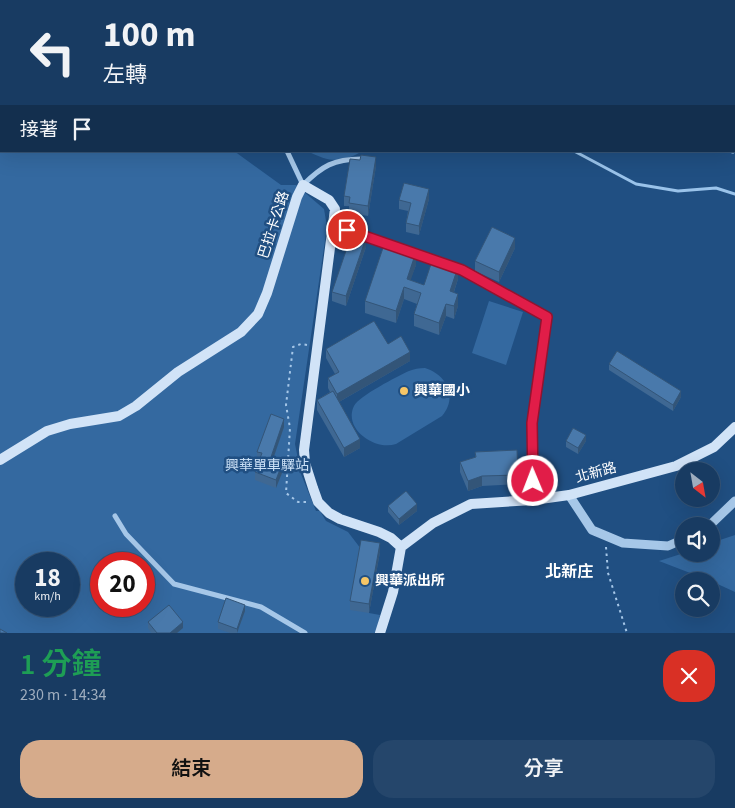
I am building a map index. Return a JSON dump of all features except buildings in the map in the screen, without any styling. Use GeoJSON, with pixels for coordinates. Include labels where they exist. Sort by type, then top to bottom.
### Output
{"type":"FeatureCollection","features":[{"type":"Feature","properties":{"kind":"main road","name":"巴拉卡公路"},"geometry":{"type":"LineString","coordinates":[[0,460],[47,431],[70,424],[119,416],[136,406],[178,372],[241,332],[258,314],[267,293],[297,196],[304,185],[330,200],[335,209],[304,450],[305,463],[318,502]]}},
{"type":"Feature","properties":{"kind":"main road","name":"北新路"},"geometry":{"type":"LineString","coordinates":[[401,547],[433,523],[471,504],[533,500],[569,494],[676,466],[714,446],[735,427]]}},
{"type":"Feature","properties":{"kind":"main road"},"geometry":{"type":"LineString","coordinates":[[318,502],[329,513],[340,519],[379,532],[391,538],[401,547],[393,592],[380,633]]}},
{"type":"Feature","properties":{"kind":"street"},"geometry":{"type":"LineString","coordinates":[[288,152],[304,185],[314,174],[331,164],[344,159],[361,159]]}},
{"type":"Feature","properties":{"kind":"street"},"geometry":{"type":"LineString","coordinates":[[569,494],[592,530],[623,544],[668,546],[675,543]]}},
{"type":"Feature","properties":{"kind":"street"},"geometry":{"type":"LineString","coordinates":[[718,517],[735,501]]}},
{"type":"Feature","properties":{"kind":"street"},"geometry":{"type":"LineString","coordinates":[[115,516],[126,534],[174,584],[260,607],[305,633]]}},
{"type":"Feature","properties":{"kind":"lane"},"geometry":{"type":"LineString","coordinates":[[347,230],[391,246]]}},
{"type":"Feature","properties":{"kind":"lane"},"geometry":{"type":"LineString","coordinates":[[409,252],[462,270],[547,317],[532,423],[533,500]]}},
{"type":"Feature","properties":{"kind":"path"},"geometry":{"type":"LineString","coordinates":[[316,346],[301,344],[294,347],[286,406],[290,428],[286,493],[298,502],[318,502]]}},
{"type":"Feature","properties":{"kind":"path"},"geometry":{"type":"LineString","coordinates":[[604,535],[608,573],[627,633]]}},
{"type":"Feature","properties":{"kind":"green space","name":"興華單車驛站"},"geometry":{"type":"Polygon","coordinates":[[[0,152],[235,152],[281,185],[296,185],[324,209],[327,227],[295,444],[301,474],[316,511],[320,511],[326,521],[348,532],[361,549],[369,613],[380,615],[376,633],[0,633],[0,152]]]}},
{"type":"Feature","properties":{"kind":"green space"},"geometry":{"type":"Polygon","coordinates":[[[310,152],[360,152],[342,160],[322,157],[310,152]]]}},
{"type":"Feature","properties":{"kind":"green space"},"geometry":{"type":"Polygon","coordinates":[[[489,301],[523,312],[506,365],[472,353],[489,301]]]}},
{"type":"Feature","properties":{"kind":"green space"},"geometry":{"type":"Polygon","coordinates":[[[425,368],[439,376],[448,388],[449,401],[447,409],[442,416],[396,444],[387,445],[370,441],[357,430],[352,414],[357,402],[379,387],[409,371],[425,368]]]}},
{"type":"Feature","properties":{"kind":"green space"},"geometry":{"type":"Polygon","coordinates":[[[735,535],[735,592],[720,585],[720,572],[688,572],[659,561],[675,556],[675,562],[720,562],[720,540],[735,535]]]}},
{"type":"Feature","properties":{"kind":"waterway"},"geometry":{"type":"LineString","coordinates":[[576,152],[636,184],[678,191],[716,188],[735,194]]}},
{"type":"Feature","properties":{"kind":"place","name":"興華國小"},"geometry":{"type":"Point","coordinates":[404,391]}},
{"type":"Feature","properties":{"kind":"place","name":"興華派出所"},"geometry":{"type":"Point","coordinates":[365,581]}},
{"type":"Feature","properties":{"kind":"district","name":"北新庄"},"geometry":{"type":"Point","coordinates":[569,572]}},
{"type":"Feature","properties":{"kind":"route"},"geometry":{"type":"LineString","coordinates":[[347,230],[462,270],[547,317],[532,423],[533,481]]}}]}
